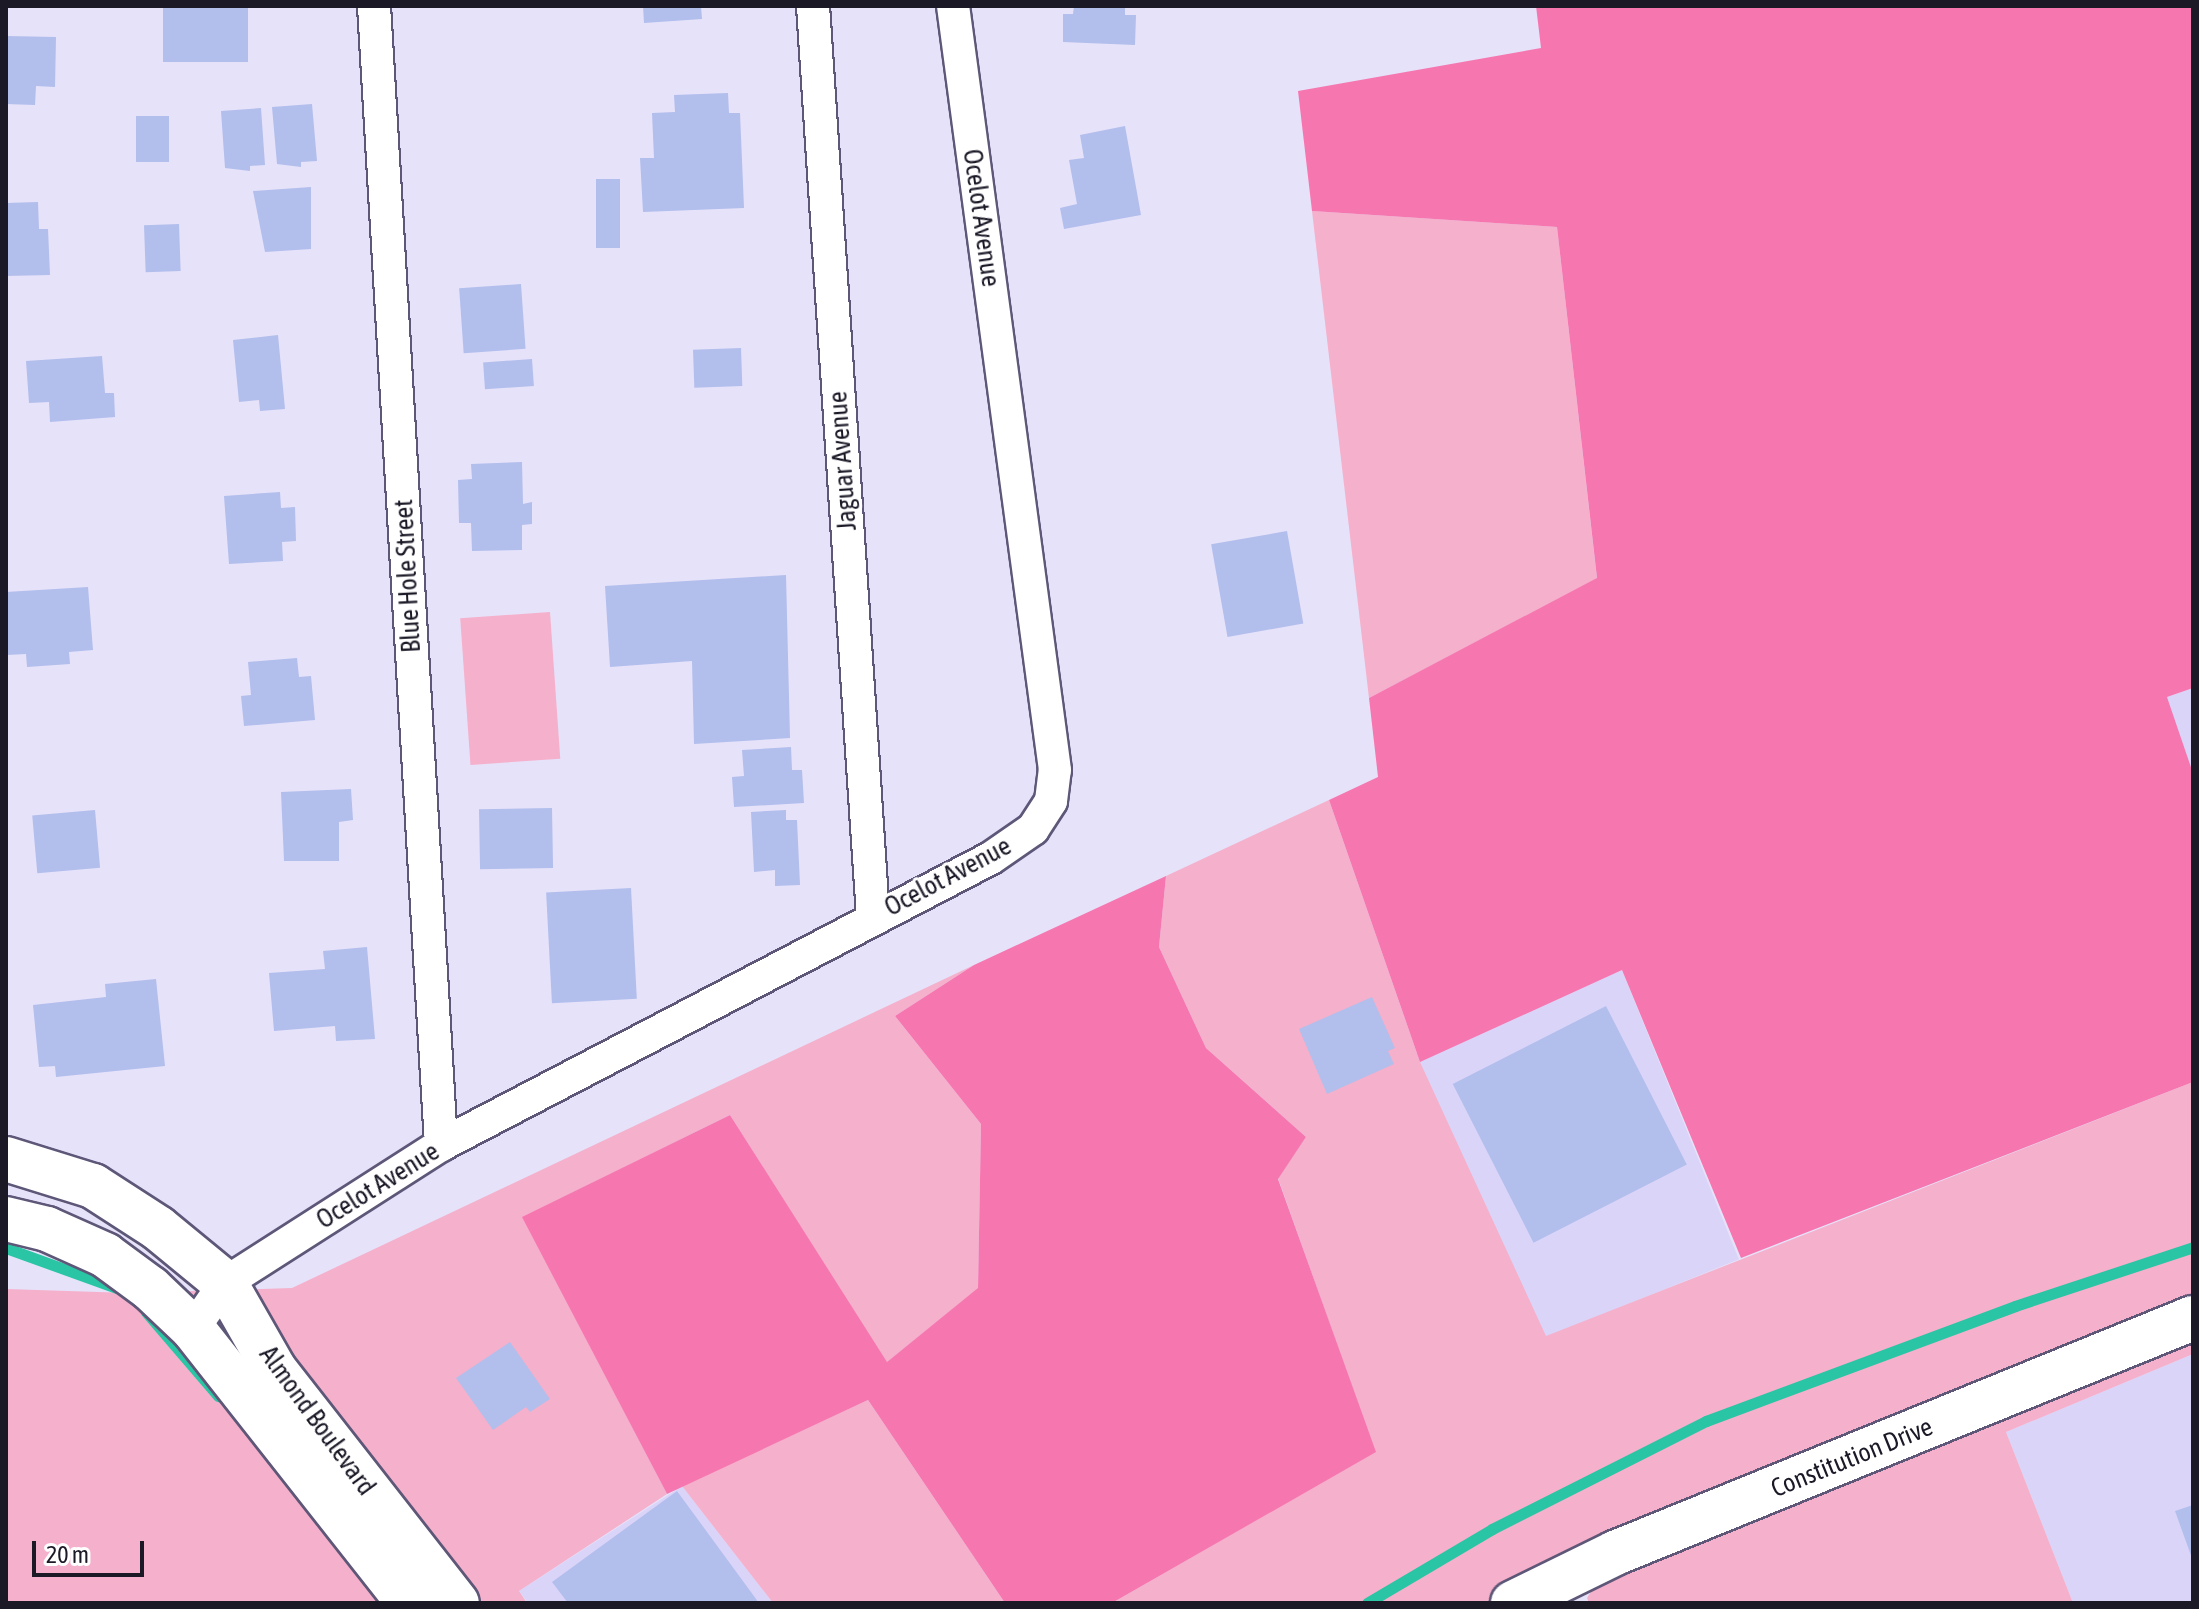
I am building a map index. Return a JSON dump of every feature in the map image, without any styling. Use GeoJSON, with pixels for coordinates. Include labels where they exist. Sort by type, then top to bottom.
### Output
{"type":"FeatureCollection","features":[{"type":"Feature","properties":{"kind":"street","name":"Blue Hole Street"},"geometry":{"type":"LineString","coordinates":[[374,6],[441,1145]]}},
{"type":"Feature","properties":{"kind":"street","name":"Jaguar Avenue"},"geometry":{"type":"LineString","coordinates":[[813,6],[873,916]]}},
{"type":"Feature","properties":{"kind":"street","name":"Ocelot Avenue"},"geometry":{"type":"LineString","coordinates":[[193,1329],[225,1283],[441,1145],[873,916],[991,858],[1033,829],[1051,801],[1055,770],[953,6]]}},
{"type":"Feature","properties":{"kind":"street","name":"Almond Boulevard"},"geometry":{"type":"LineString","coordinates":[[6,1159],[93,1186],[158,1228],[225,1283],[274,1369],[457,1603]]}},
{"type":"Feature","properties":{"kind":"street","name":"Almond Boulevard"},"geometry":{"type":"LineString","coordinates":[[6,1219],[47,1229],[105,1255],[193,1329],[409,1603]]}},
{"type":"Feature","properties":{"kind":"street","name":"Constitution Drive"},"geometry":{"type":"LineString","coordinates":[[1513,1603],[1615,1553],[2193,1318]]}},
{"type":"Feature","properties":{"kind":"shaded area"},"geometry":{"type":"Polygon","coordinates":[[[1536,6],[2193,6],[2193,688],[2167,697],[2193,773],[2193,1082],[1741,1258],[1622,970],[1420,1062],[1329,800],[1378,777],[1369,698],[1597,578],[1557,227],[1312,211],[1298,91],[1541,48],[1536,6]]]}},
{"type":"Feature","properties":{"kind":"shaded area"},"geometry":{"type":"Polygon","coordinates":[[[1312,211],[1557,227],[1597,579],[1369,698],[1312,211]]]}},
{"type":"Feature","properties":{"kind":"shaded area"},"geometry":{"type":"Polygon","coordinates":[[[550,612],[560,759],[470,765],[460,618],[550,612]]]}},
{"type":"Feature","properties":{"kind":"shaded area"},"geometry":{"type":"Polygon","coordinates":[[[2193,688],[2193,773],[2167,697],[2193,688]]]}},
{"type":"Feature","properties":{"kind":"shaded area"},"geometry":{"type":"Polygon","coordinates":[[[1329,800],[1420,1062],[1546,1336],[2193,1082],[2193,1354],[2006,1432],[2073,1603],[1589,1603],[1587,1598],[1614,1555],[1513,1603],[1112,1603],[1375,1452],[1278,1178],[1306,1137],[1206,1048],[1159,947],[1166,876],[1329,800]]]}},
{"type":"Feature","properties":{"kind":"shaded area"},"geometry":{"type":"Polygon","coordinates":[[[1166,876],[1159,947],[1206,1048],[1306,1137],[1278,1179],[1376,1452],[1112,1603],[1005,1603],[868,1400],[667,1494],[522,1217],[730,1115],[887,1362],[978,1288],[981,1124],[895,1016],[974,965],[1166,876]]]}},
{"type":"Feature","properties":{"kind":"shaded area"},"geometry":{"type":"Polygon","coordinates":[[[974,965],[895,1016],[981,1124],[978,1289],[886,1363],[730,1115],[523,1217],[667,1494],[519,1591],[527,1603],[6,1603],[6,1289],[129,1293],[292,1288],[974,965]]]}},
{"type":"Feature","properties":{"kind":"shaded area"},"geometry":{"type":"Polygon","coordinates":[[[1622,970],[1739,1259],[1533,1342],[1416,1053],[1622,970]]]}},
{"type":"Feature","properties":{"kind":"shaded area"},"geometry":{"type":"Polygon","coordinates":[[[2193,1354],[2193,1603],[2073,1603],[2006,1432],[2193,1354]]]}},
{"type":"Feature","properties":{"kind":"shaded area"},"geometry":{"type":"Polygon","coordinates":[[[868,1400],[1005,1603],[773,1603],[682,1486],[868,1400]]]}},
{"type":"Feature","properties":{"kind":"shaded area"},"geometry":{"type":"Polygon","coordinates":[[[682,1486],[773,1603],[528,1603],[519,1591],[682,1486]]]}},
{"type":"Feature","properties":{"kind":"building"},"geometry":{"type":"Polygon","coordinates":[[[163,6],[248,6],[248,62],[163,62],[163,6]]]}},
{"type":"Feature","properties":{"kind":"building"},"geometry":{"type":"Polygon","coordinates":[[[643,6],[701,6],[702,19],[644,23],[643,6]]]}},
{"type":"Feature","properties":{"kind":"building"},"geometry":{"type":"Polygon","coordinates":[[[1074,6],[1125,6],[1125,15],[1136,15],[1135,45],[1063,42],[1063,14],[1073,14],[1074,6]]]}},
{"type":"Feature","properties":{"kind":"building"},"geometry":{"type":"Polygon","coordinates":[[[6,36],[56,37],[55,87],[36,86],[35,105],[6,104],[6,36]]]}},
{"type":"Feature","properties":{"kind":"building"},"geometry":{"type":"Polygon","coordinates":[[[728,93],[729,113],[740,113],[744,208],[643,212],[640,158],[654,158],[652,113],[675,112],[674,95],[728,93]]]}},
{"type":"Feature","properties":{"kind":"building"},"geometry":{"type":"Polygon","coordinates":[[[312,104],[317,161],[301,162],[301,167],[277,164],[272,107],[312,104]]]}},
{"type":"Feature","properties":{"kind":"building"},"geometry":{"type":"Polygon","coordinates":[[[261,108],[265,165],[250,166],[250,171],[225,168],[221,111],[261,108]]]}},
{"type":"Feature","properties":{"kind":"building"},"geometry":{"type":"Polygon","coordinates":[[[136,116],[169,116],[169,162],[136,162],[136,116]]]}},
{"type":"Feature","properties":{"kind":"building"},"geometry":{"type":"Polygon","coordinates":[[[1125,126],[1141,215],[1064,229],[1060,208],[1077,204],[1069,160],[1084,158],[1080,135],[1125,126]]]}},
{"type":"Feature","properties":{"kind":"building"},"geometry":{"type":"Polygon","coordinates":[[[596,179],[620,179],[620,248],[596,248],[596,179]]]}},
{"type":"Feature","properties":{"kind":"building"},"geometry":{"type":"Polygon","coordinates":[[[311,187],[311,249],[265,252],[253,191],[311,187]]]}},
{"type":"Feature","properties":{"kind":"building"},"geometry":{"type":"Polygon","coordinates":[[[38,202],[39,229],[48,229],[50,275],[6,276],[6,203],[38,202]]]}},
{"type":"Feature","properties":{"kind":"building"},"geometry":{"type":"Polygon","coordinates":[[[179,224],[181,271],[146,272],[144,225],[179,224]]]}},
{"type":"Feature","properties":{"kind":"building"},"geometry":{"type":"Polygon","coordinates":[[[521,284],[526,349],[464,353],[459,288],[521,284]]]}},
{"type":"Feature","properties":{"kind":"building"},"geometry":{"type":"Polygon","coordinates":[[[278,335],[285,409],[260,411],[259,400],[239,402],[233,340],[278,335]]]}},
{"type":"Feature","properties":{"kind":"building"},"geometry":{"type":"Polygon","coordinates":[[[741,348],[742,386],[694,388],[693,350],[741,348]]]}},
{"type":"Feature","properties":{"kind":"building"},"geometry":{"type":"Polygon","coordinates":[[[102,356],[105,393],[114,393],[115,417],[50,422],[49,402],[29,403],[26,361],[102,356]]]}},
{"type":"Feature","properties":{"kind":"building"},"geometry":{"type":"Polygon","coordinates":[[[532,359],[534,386],[485,389],[483,362],[532,359]]]}},
{"type":"Feature","properties":{"kind":"building"},"geometry":{"type":"Polygon","coordinates":[[[522,462],[523,504],[532,502],[532,524],[522,525],[522,550],[472,551],[471,523],[459,523],[458,480],[472,479],[471,464],[522,462]]]}},
{"type":"Feature","properties":{"kind":"building"},"geometry":{"type":"Polygon","coordinates":[[[280,492],[281,508],[295,507],[296,541],[282,542],[283,561],[229,564],[224,496],[280,492]]]}},
{"type":"Feature","properties":{"kind":"building"},"geometry":{"type":"Polygon","coordinates":[[[1287,531],[1303,624],[1227,637],[1211,544],[1287,531]]]}},
{"type":"Feature","properties":{"kind":"building"},"geometry":{"type":"Polygon","coordinates":[[[786,575],[790,738],[694,744],[692,661],[610,667],[605,586],[786,575]]]}},
{"type":"Feature","properties":{"kind":"building"},"geometry":{"type":"Polygon","coordinates":[[[88,587],[93,650],[69,652],[70,664],[27,667],[26,654],[7,655],[6,592],[88,587]]]}},
{"type":"Feature","properties":{"kind":"building"},"geometry":{"type":"Polygon","coordinates":[[[297,658],[299,677],[311,676],[315,720],[244,726],[241,696],[251,695],[248,662],[297,658]]]}},
{"type":"Feature","properties":{"kind":"building"},"geometry":{"type":"Polygon","coordinates":[[[791,747],[792,770],[802,770],[804,803],[734,807],[732,777],[744,776],[742,750],[791,747]]]}},
{"type":"Feature","properties":{"kind":"building"},"geometry":{"type":"Polygon","coordinates":[[[351,789],[353,820],[339,822],[339,861],[284,861],[281,792],[351,789]]]}},
{"type":"Feature","properties":{"kind":"building"},"geometry":{"type":"Polygon","coordinates":[[[552,808],[553,868],[480,869],[479,809],[552,808]]]}},
{"type":"Feature","properties":{"kind":"building"},"geometry":{"type":"Polygon","coordinates":[[[95,810],[100,868],[37,873],[32,815],[95,810]]]}},
{"type":"Feature","properties":{"kind":"building"},"geometry":{"type":"Polygon","coordinates":[[[786,810],[786,820],[797,820],[800,885],[775,886],[775,870],[754,872],[751,812],[786,810]]]}},
{"type":"Feature","properties":{"kind":"building"},"geometry":{"type":"Polygon","coordinates":[[[631,888],[637,999],[552,1003],[546,892],[631,888]]]}},
{"type":"Feature","properties":{"kind":"building"},"geometry":{"type":"Polygon","coordinates":[[[367,947],[375,1039],[336,1041],[335,1026],[274,1031],[269,973],[325,969],[323,951],[367,947]]]}},
{"type":"Feature","properties":{"kind":"building"},"geometry":{"type":"Polygon","coordinates":[[[156,979],[165,1066],[56,1077],[55,1066],[39,1067],[33,1005],[106,997],[105,984],[156,979]]]}},
{"type":"Feature","properties":{"kind":"building"},"geometry":{"type":"Polygon","coordinates":[[[1372,997],[1395,1048],[1388,1051],[1394,1064],[1327,1094],[1299,1029],[1372,997]]]}},
{"type":"Feature","properties":{"kind":"building"},"geometry":{"type":"Polygon","coordinates":[[[1606,1006],[1687,1165],[1534,1243],[1453,1084],[1606,1006]]]}},
{"type":"Feature","properties":{"kind":"building"},"geometry":{"type":"Polygon","coordinates":[[[510,1342],[550,1399],[530,1412],[526,1407],[493,1430],[456,1378],[510,1342]]]}},
{"type":"Feature","properties":{"kind":"building"},"geometry":{"type":"Polygon","coordinates":[[[677,1491],[759,1603],[568,1603],[552,1582],[677,1491]]]}},
{"type":"Feature","properties":{"kind":"building"},"geometry":{"type":"Polygon","coordinates":[[[2193,1505],[2193,1561],[2175,1511],[2193,1505]]]}},
{"type":"Feature","properties":{"kind":"waterway"},"geometry":{"type":"LineString","coordinates":[[1367,1603],[1492,1529],[1706,1421],[2015,1306],[2193,1247]]}},
{"type":"Feature","properties":{"kind":"waterway"},"geometry":{"type":"LineString","coordinates":[[6,1248],[122,1290]]}},
{"type":"Feature","properties":{"kind":"waterway"},"geometry":{"type":"LineString","coordinates":[[146,1312],[218,1396]]}}]}
